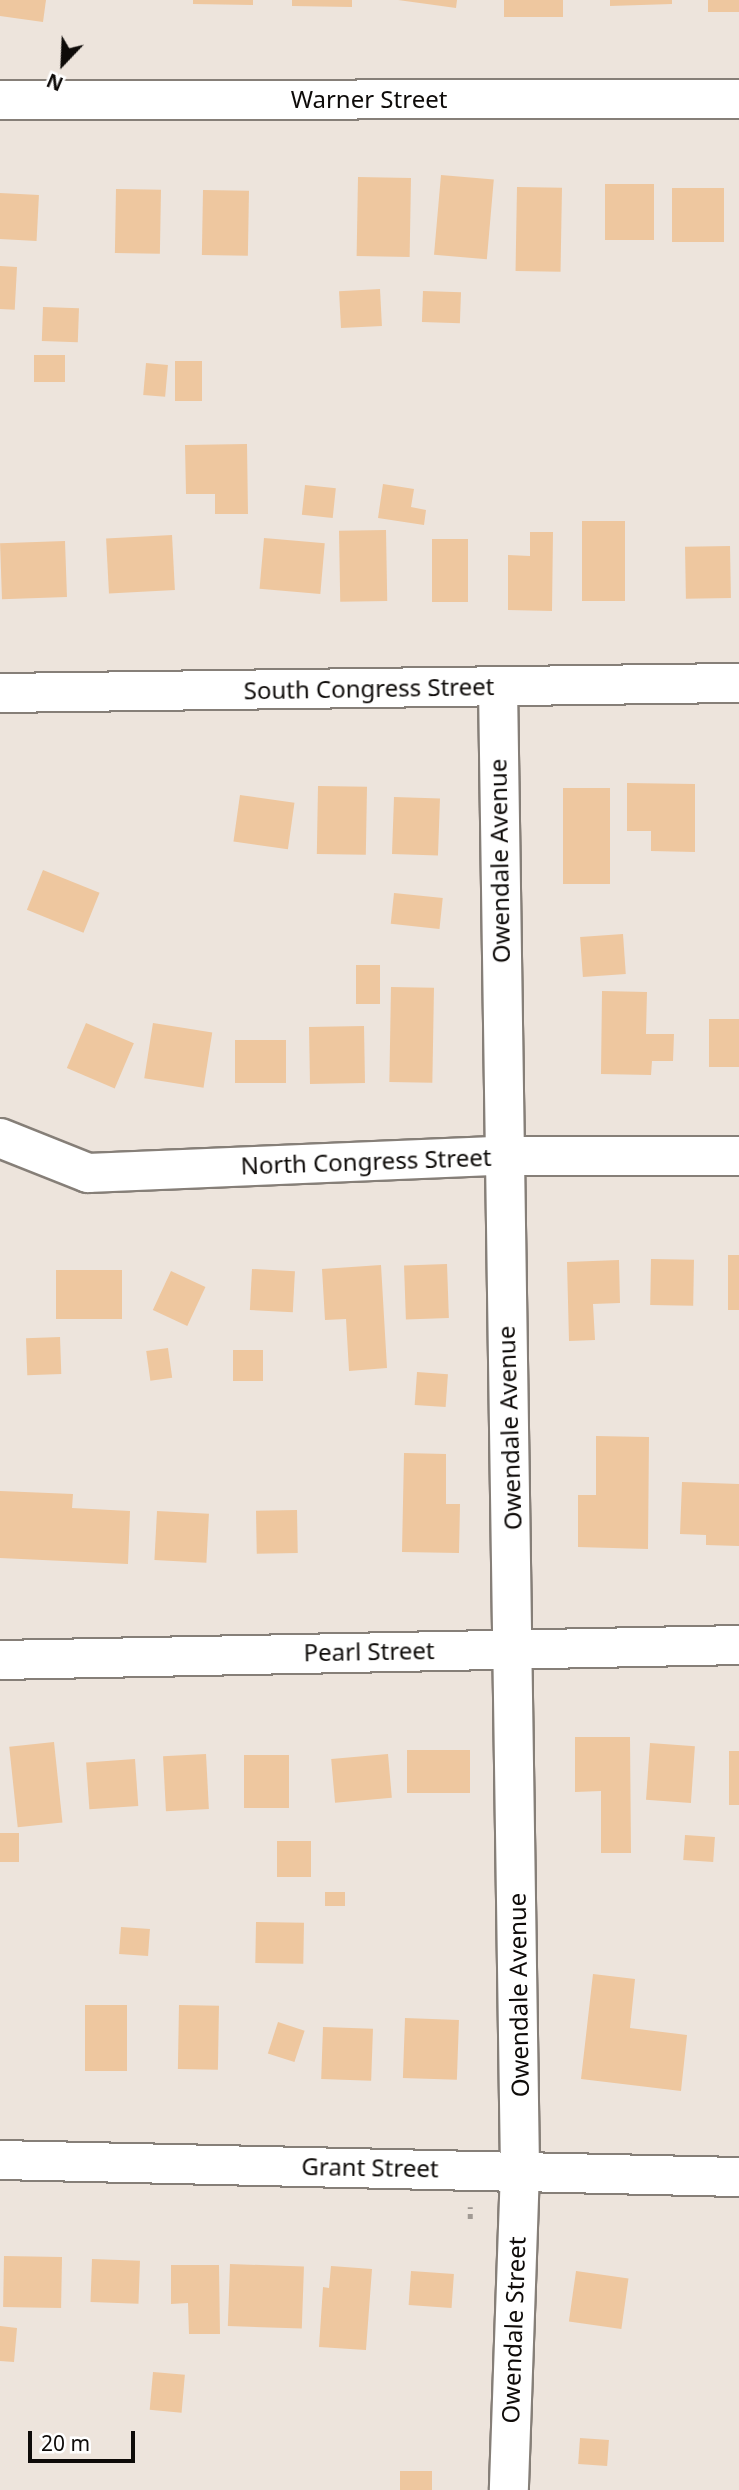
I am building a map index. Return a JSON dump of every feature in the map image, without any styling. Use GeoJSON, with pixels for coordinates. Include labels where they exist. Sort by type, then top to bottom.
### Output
{"type":"FeatureCollection","features":[{"type":"Feature","properties":{"kind":"street","name":"Warner Street"},"geometry":{"type":"LineString","coordinates":[[0,100],[739,99]]}},
{"type":"Feature","properties":{"kind":"street","name":"South Congress Street"},"geometry":{"type":"LineString","coordinates":[[0,693],[739,683]]}},
{"type":"Feature","properties":{"kind":"street","name":"Owendale Avenue"},"geometry":{"type":"LineString","coordinates":[[498,686],[502,1156],[513,1647],[520,2170]]}},
{"type":"Feature","properties":{"kind":"street","name":"North Congress Street"},"geometry":{"type":"LineString","coordinates":[[0,1138],[88,1173],[502,1156],[739,1156]]}},
{"type":"Feature","properties":{"kind":"street","name":"Pearl Street"},"geometry":{"type":"LineString","coordinates":[[0,1660],[513,1647],[739,1645]]}},
{"type":"Feature","properties":{"kind":"street","name":"Grant Street"},"geometry":{"type":"LineString","coordinates":[[0,2160],[739,2177]]}},
{"type":"Feature","properties":{"kind":"street","name":"Owendale Street"},"geometry":{"type":"LineString","coordinates":[[509,2490],[520,2170]]}},
{"type":"Feature","properties":{"kind":"building"},"geometry":{"type":"Polygon","coordinates":[[[0,0],[46,0],[43,22],[0,16],[0,0]]]}},
{"type":"Feature","properties":{"kind":"building"},"geometry":{"type":"Polygon","coordinates":[[[193,0],[253,0],[253,5],[193,4],[193,0]]]}},
{"type":"Feature","properties":{"kind":"building"},"geometry":{"type":"Polygon","coordinates":[[[292,0],[352,0],[352,7],[292,6],[292,0]]]}},
{"type":"Feature","properties":{"kind":"building"},"geometry":{"type":"Polygon","coordinates":[[[398,0],[457,0],[456,8],[398,0]]]}},
{"type":"Feature","properties":{"kind":"building"},"geometry":{"type":"Polygon","coordinates":[[[504,0],[563,0],[563,17],[504,17],[504,0]]]}},
{"type":"Feature","properties":{"kind":"building"},"geometry":{"type":"Polygon","coordinates":[[[610,0],[672,0],[672,4],[610,6],[610,0]]]}},
{"type":"Feature","properties":{"kind":"building"},"geometry":{"type":"Polygon","coordinates":[[[708,0],[739,0],[739,12],[708,12],[708,0]]]}},
{"type":"Feature","properties":{"kind":"building"},"geometry":{"type":"Polygon","coordinates":[[[441,175],[494,180],[487,259],[434,255],[441,175]]]}},
{"type":"Feature","properties":{"kind":"building"},"geometry":{"type":"Polygon","coordinates":[[[358,177],[411,178],[410,257],[357,256],[358,177]]]}},
{"type":"Feature","properties":{"kind":"building"},"geometry":{"type":"Polygon","coordinates":[[[605,184],[654,184],[654,240],[605,240],[605,184]]]}},
{"type":"Feature","properties":{"kind":"building"},"geometry":{"type":"Polygon","coordinates":[[[517,187],[562,188],[561,272],[516,271],[517,187]]]}},
{"type":"Feature","properties":{"kind":"building"},"geometry":{"type":"Polygon","coordinates":[[[672,188],[724,188],[724,242],[672,242],[672,188]]]}},
{"type":"Feature","properties":{"kind":"building"},"geometry":{"type":"Polygon","coordinates":[[[116,189],[161,190],[160,254],[115,253],[116,189]]]}},
{"type":"Feature","properties":{"kind":"building"},"geometry":{"type":"Polygon","coordinates":[[[203,190],[249,191],[248,256],[202,255],[203,190]]]}},
{"type":"Feature","properties":{"kind":"building"},"geometry":{"type":"Polygon","coordinates":[[[0,193],[39,195],[37,241],[0,239],[0,193]]]}},
{"type":"Feature","properties":{"kind":"building"},"geometry":{"type":"Polygon","coordinates":[[[0,266],[17,267],[15,310],[0,309],[0,266]]]}},
{"type":"Feature","properties":{"kind":"building"},"geometry":{"type":"Polygon","coordinates":[[[380,289],[382,326],[341,328],[339,291],[380,289]]]}},
{"type":"Feature","properties":{"kind":"building"},"geometry":{"type":"Polygon","coordinates":[[[423,291],[461,292],[460,323],[422,322],[423,291]]]}},
{"type":"Feature","properties":{"kind":"building"},"geometry":{"type":"Polygon","coordinates":[[[43,307],[79,308],[78,342],[42,341],[43,307]]]}},
{"type":"Feature","properties":{"kind":"building"},"geometry":{"type":"Polygon","coordinates":[[[34,355],[65,355],[65,382],[34,382],[34,355]]]}},
{"type":"Feature","properties":{"kind":"building"},"geometry":{"type":"Polygon","coordinates":[[[175,361],[202,361],[202,401],[175,401],[175,361]]]}},
{"type":"Feature","properties":{"kind":"building"},"geometry":{"type":"Polygon","coordinates":[[[146,363],[168,365],[165,397],[143,395],[146,363]]]}},
{"type":"Feature","properties":{"kind":"building"},"geometry":{"type":"Polygon","coordinates":[[[247,444],[248,514],[215,514],[215,494],[186,494],[185,445],[247,444]]]}},
{"type":"Feature","properties":{"kind":"building"},"geometry":{"type":"Polygon","coordinates":[[[383,484],[414,489],[411,507],[426,510],[424,525],[378,518],[383,484]]]}},
{"type":"Feature","properties":{"kind":"building"},"geometry":{"type":"Polygon","coordinates":[[[305,485],[336,488],[333,518],[302,515],[305,485]]]}},
{"type":"Feature","properties":{"kind":"building"},"geometry":{"type":"Polygon","coordinates":[[[582,521],[625,521],[625,601],[582,601],[582,521]]]}},
{"type":"Feature","properties":{"kind":"building"},"geometry":{"type":"Polygon","coordinates":[[[386,530],[387,601],[340,602],[339,531],[386,530]]]}},
{"type":"Feature","properties":{"kind":"building"},"geometry":{"type":"Polygon","coordinates":[[[530,532],[553,532],[552,611],[508,610],[508,555],[530,556],[530,532]]]}},
{"type":"Feature","properties":{"kind":"building"},"geometry":{"type":"Polygon","coordinates":[[[172,535],[175,590],[109,593],[106,538],[172,535]]]}},
{"type":"Feature","properties":{"kind":"building"},"geometry":{"type":"Polygon","coordinates":[[[264,538],[325,543],[320,594],[260,589],[264,538]]]}},
{"type":"Feature","properties":{"kind":"building"},"geometry":{"type":"Polygon","coordinates":[[[432,539],[468,539],[468,602],[432,602],[432,539]]]}},
{"type":"Feature","properties":{"kind":"building"},"geometry":{"type":"Polygon","coordinates":[[[65,541],[67,597],[2,599],[0,543],[65,541]]]}},
{"type":"Feature","properties":{"kind":"building"},"geometry":{"type":"Polygon","coordinates":[[[730,546],[731,598],[686,599],[685,547],[730,546]]]}},
{"type":"Feature","properties":{"kind":"building"},"geometry":{"type":"Polygon","coordinates":[[[627,783],[695,784],[695,852],[651,851],[651,831],[627,831],[627,783]]]}},
{"type":"Feature","properties":{"kind":"building"},"geometry":{"type":"Polygon","coordinates":[[[318,786],[367,787],[366,855],[317,854],[318,786]]]}},
{"type":"Feature","properties":{"kind":"building"},"geometry":{"type":"Polygon","coordinates":[[[563,788],[610,788],[610,884],[563,884],[563,788]]]}},
{"type":"Feature","properties":{"kind":"building"},"geometry":{"type":"Polygon","coordinates":[[[240,795],[294,803],[288,849],[233,842],[240,795]]]}},
{"type":"Feature","properties":{"kind":"building"},"geometry":{"type":"Polygon","coordinates":[[[394,797],[440,799],[438,856],[392,854],[394,797]]]}},
{"type":"Feature","properties":{"kind":"building"},"geometry":{"type":"Polygon","coordinates":[[[43,870],[100,893],[83,933],[27,910],[43,870]]]}},
{"type":"Feature","properties":{"kind":"building"},"geometry":{"type":"Polygon","coordinates":[[[394,893],[443,898],[439,929],[391,924],[394,893]]]}},
{"type":"Feature","properties":{"kind":"building"},"geometry":{"type":"Polygon","coordinates":[[[623,934],[626,974],[583,977],[580,937],[623,934]]]}},
{"type":"Feature","properties":{"kind":"building"},"geometry":{"type":"Polygon","coordinates":[[[356,965],[380,965],[380,1004],[356,1004],[356,965]]]}},
{"type":"Feature","properties":{"kind":"building"},"geometry":{"type":"Polygon","coordinates":[[[391,987],[434,988],[432,1083],[389,1082],[391,987]]]}},
{"type":"Feature","properties":{"kind":"building"},"geometry":{"type":"Polygon","coordinates":[[[602,991],[647,992],[646,1034],[674,1034],[673,1061],[652,1061],[651,1075],[601,1074],[602,991]]]}},
{"type":"Feature","properties":{"kind":"building"},"geometry":{"type":"Polygon","coordinates":[[[709,1019],[739,1019],[739,1067],[709,1067],[709,1019]]]}},
{"type":"Feature","properties":{"kind":"building"},"geometry":{"type":"Polygon","coordinates":[[[86,1023],[134,1043],[115,1088],[67,1068],[86,1023]]]}},
{"type":"Feature","properties":{"kind":"building"},"geometry":{"type":"Polygon","coordinates":[[[153,1023],[212,1032],[204,1088],[144,1078],[153,1023]]]}},
{"type":"Feature","properties":{"kind":"building"},"geometry":{"type":"Polygon","coordinates":[[[364,1026],[365,1083],[310,1084],[309,1027],[364,1026]]]}},
{"type":"Feature","properties":{"kind":"building"},"geometry":{"type":"Polygon","coordinates":[[[235,1040],[286,1040],[286,1083],[235,1083],[235,1040]]]}},
{"type":"Feature","properties":{"kind":"building"},"geometry":{"type":"Polygon","coordinates":[[[728,1255],[739,1255],[739,1310],[728,1310],[728,1255]]]}},
{"type":"Feature","properties":{"kind":"building"},"geometry":{"type":"Polygon","coordinates":[[[651,1259],[694,1260],[693,1306],[650,1305],[651,1259]]]}},
{"type":"Feature","properties":{"kind":"building"},"geometry":{"type":"Polygon","coordinates":[[[619,1260],[620,1303],[593,1304],[595,1340],[569,1341],[567,1262],[619,1260]]]}},
{"type":"Feature","properties":{"kind":"building"},"geometry":{"type":"Polygon","coordinates":[[[447,1264],[449,1318],[406,1319],[404,1266],[447,1264]]]}},
{"type":"Feature","properties":{"kind":"building"},"geometry":{"type":"Polygon","coordinates":[[[381,1265],[387,1368],[349,1371],[346,1319],[325,1320],[322,1269],[381,1265]]]}},
{"type":"Feature","properties":{"kind":"building"},"geometry":{"type":"Polygon","coordinates":[[[252,1269],[295,1271],[293,1312],[250,1310],[252,1269]]]}},
{"type":"Feature","properties":{"kind":"building"},"geometry":{"type":"Polygon","coordinates":[[[56,1270],[122,1270],[122,1319],[56,1319],[56,1270]]]}},
{"type":"Feature","properties":{"kind":"building"},"geometry":{"type":"Polygon","coordinates":[[[171,1271],[205,1287],[187,1326],[153,1310],[171,1271]]]}},
{"type":"Feature","properties":{"kind":"building"},"geometry":{"type":"Polygon","coordinates":[[[60,1337],[61,1374],[27,1375],[26,1338],[60,1337]]]}},
{"type":"Feature","properties":{"kind":"building"},"geometry":{"type":"Polygon","coordinates":[[[168,1348],[172,1378],[150,1381],[146,1351],[168,1348]]]}},
{"type":"Feature","properties":{"kind":"building"},"geometry":{"type":"Polygon","coordinates":[[[233,1350],[263,1350],[263,1381],[233,1381],[233,1350]]]}},
{"type":"Feature","properties":{"kind":"building"},"geometry":{"type":"Polygon","coordinates":[[[417,1372],[448,1374],[446,1407],[415,1405],[417,1372]]]}},
{"type":"Feature","properties":{"kind":"building"},"geometry":{"type":"Polygon","coordinates":[[[596,1436],[649,1437],[648,1549],[578,1547],[578,1495],[596,1495],[596,1436]]]}},
{"type":"Feature","properties":{"kind":"building"},"geometry":{"type":"Polygon","coordinates":[[[404,1453],[446,1454],[446,1504],[460,1504],[459,1553],[402,1552],[404,1453]]]}},
{"type":"Feature","properties":{"kind":"building"},"geometry":{"type":"Polygon","coordinates":[[[682,1482],[739,1484],[739,1546],[706,1545],[706,1535],[680,1534],[682,1482]]]}},
{"type":"Feature","properties":{"kind":"building"},"geometry":{"type":"Polygon","coordinates":[[[0,1491],[73,1494],[72,1508],[130,1511],[128,1564],[0,1558],[0,1491]]]}},
{"type":"Feature","properties":{"kind":"building"},"geometry":{"type":"Polygon","coordinates":[[[297,1510],[298,1553],[257,1554],[256,1511],[297,1510]]]}},
{"type":"Feature","properties":{"kind":"building"},"geometry":{"type":"Polygon","coordinates":[[[157,1511],[209,1514],[206,1563],[154,1560],[157,1511]]]}},
{"type":"Feature","properties":{"kind":"building"},"geometry":{"type":"Polygon","coordinates":[[[575,1737],[630,1737],[631,1853],[601,1853],[601,1791],[575,1792],[575,1737]]]}},
{"type":"Feature","properties":{"kind":"building"},"geometry":{"type":"Polygon","coordinates":[[[54,1742],[62,1823],[18,1827],[9,1747],[54,1742]]]}},
{"type":"Feature","properties":{"kind":"building"},"geometry":{"type":"Polygon","coordinates":[[[650,1743],[695,1746],[691,1803],[646,1800],[650,1743]]]}},
{"type":"Feature","properties":{"kind":"building"},"geometry":{"type":"Polygon","coordinates":[[[407,1750],[470,1750],[470,1793],[407,1793],[407,1750]]]}},
{"type":"Feature","properties":{"kind":"building"},"geometry":{"type":"Polygon","coordinates":[[[729,1751],[739,1751],[739,1805],[729,1805],[729,1751]]]}},
{"type":"Feature","properties":{"kind":"building"},"geometry":{"type":"Polygon","coordinates":[[[206,1754],[209,1809],[166,1811],[163,1756],[206,1754]]]}},
{"type":"Feature","properties":{"kind":"building"},"geometry":{"type":"Polygon","coordinates":[[[388,1754],[392,1798],[335,1803],[331,1759],[388,1754]]]}},
{"type":"Feature","properties":{"kind":"building"},"geometry":{"type":"Polygon","coordinates":[[[244,1755],[289,1755],[289,1808],[244,1808],[244,1755]]]}},
{"type":"Feature","properties":{"kind":"building"},"geometry":{"type":"Polygon","coordinates":[[[135,1759],[138,1806],[89,1809],[86,1762],[135,1759]]]}},
{"type":"Feature","properties":{"kind":"building"},"geometry":{"type":"Polygon","coordinates":[[[0,1833],[19,1833],[19,1862],[0,1862],[0,1833]]]}},
{"type":"Feature","properties":{"kind":"building"},"geometry":{"type":"Polygon","coordinates":[[[685,1835],[715,1837],[713,1862],[683,1860],[685,1835]]]}},
{"type":"Feature","properties":{"kind":"building"},"geometry":{"type":"Polygon","coordinates":[[[277,1841],[311,1841],[311,1877],[277,1877],[277,1841]]]}},
{"type":"Feature","properties":{"kind":"building"},"geometry":{"type":"Polygon","coordinates":[[[325,1892],[345,1892],[345,1906],[325,1906],[325,1892]]]}},
{"type":"Feature","properties":{"kind":"building"},"geometry":{"type":"Polygon","coordinates":[[[256,1922],[304,1923],[303,1964],[255,1963],[256,1922]]]}},
{"type":"Feature","properties":{"kind":"building"},"geometry":{"type":"Polygon","coordinates":[[[121,1927],[150,1929],[148,1956],[119,1954],[121,1927]]]}},
{"type":"Feature","properties":{"kind":"building"},"geometry":{"type":"Polygon","coordinates":[[[593,1974],[635,1979],[630,2028],[687,2035],[681,2091],[581,2079],[593,1974]]]}},
{"type":"Feature","properties":{"kind":"building"},"geometry":{"type":"Polygon","coordinates":[[[85,2005],[127,2005],[127,2071],[85,2071],[85,2005]]]}},
{"type":"Feature","properties":{"kind":"building"},"geometry":{"type":"Polygon","coordinates":[[[179,2005],[219,2006],[218,2070],[178,2069],[179,2005]]]}},
{"type":"Feature","properties":{"kind":"building"},"geometry":{"type":"Polygon","coordinates":[[[405,2018],[459,2020],[457,2080],[403,2078],[405,2018]]]}},
{"type":"Feature","properties":{"kind":"building"},"geometry":{"type":"Polygon","coordinates":[[[278,2022],[305,2031],[294,2062],[268,2053],[278,2022]]]}},
{"type":"Feature","properties":{"kind":"building"},"geometry":{"type":"Polygon","coordinates":[[[323,2027],[373,2029],[371,2081],[321,2079],[323,2027]]]}},
{"type":"Feature","properties":{"kind":"building"},"geometry":{"type":"Polygon","coordinates":[[[4,2256],[62,2257],[61,2308],[3,2307],[4,2256]]]}},
{"type":"Feature","properties":{"kind":"building"},"geometry":{"type":"Polygon","coordinates":[[[92,2259],[140,2261],[138,2304],[90,2302],[92,2259]]]}},
{"type":"Feature","properties":{"kind":"building"},"geometry":{"type":"Polygon","coordinates":[[[230,2264],[304,2267],[302,2329],[228,2326],[230,2264]]]}},
{"type":"Feature","properties":{"kind":"building"},"geometry":{"type":"Polygon","coordinates":[[[171,2265],[219,2265],[220,2334],[189,2334],[188,2303],[171,2304],[171,2265]]]}},
{"type":"Feature","properties":{"kind":"building"},"geometry":{"type":"Polygon","coordinates":[[[331,2266],[372,2269],[366,2350],[319,2347],[323,2287],[329,2288],[331,2266]]]}},
{"type":"Feature","properties":{"kind":"building"},"geometry":{"type":"Polygon","coordinates":[[[411,2271],[454,2274],[452,2308],[409,2305],[411,2271]]]}},
{"type":"Feature","properties":{"kind":"building"},"geometry":{"type":"Polygon","coordinates":[[[576,2271],[628,2278],[621,2329],[569,2322],[576,2271]]]}},
{"type":"Feature","properties":{"kind":"building"},"geometry":{"type":"Polygon","coordinates":[[[0,2326],[17,2328],[14,2362],[0,2361],[0,2326]]]}},
{"type":"Feature","properties":{"kind":"building"},"geometry":{"type":"Polygon","coordinates":[[[153,2372],[185,2375],[182,2413],[150,2410],[153,2372]]]}},
{"type":"Feature","properties":{"kind":"building"},"geometry":{"type":"Polygon","coordinates":[[[580,2438],[609,2440],[607,2466],[578,2464],[580,2438]]]}},
{"type":"Feature","properties":{"kind":"building"},"geometry":{"type":"Polygon","coordinates":[[[400,2471],[432,2471],[432,2490],[400,2490],[400,2471]]]}}]}
